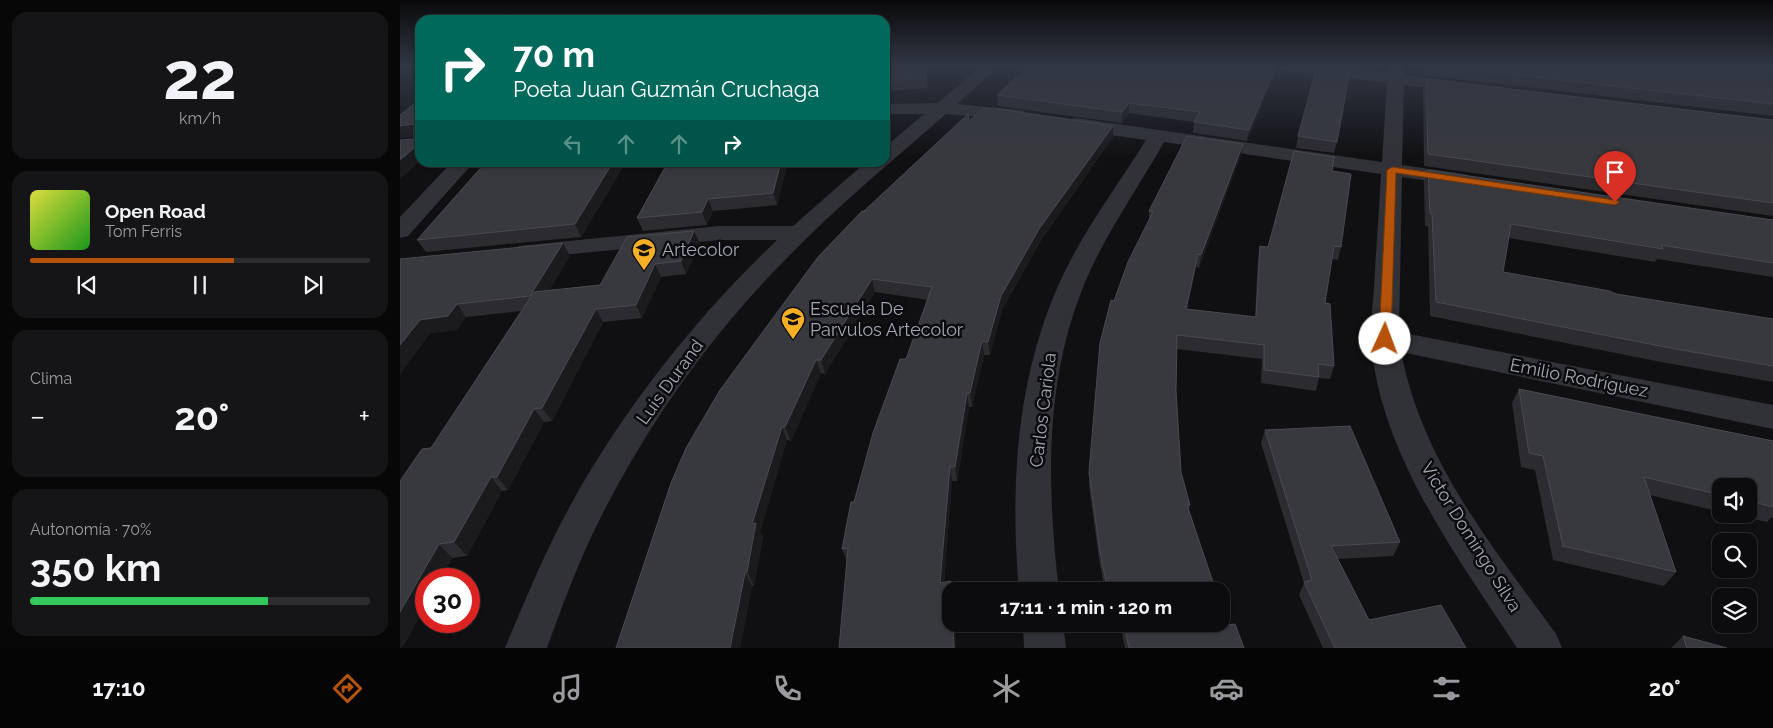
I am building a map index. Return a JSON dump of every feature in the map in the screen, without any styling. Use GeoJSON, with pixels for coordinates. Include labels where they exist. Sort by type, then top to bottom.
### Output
{"type":"FeatureCollection","features":[{"type":"Feature","properties":{"kind":"street"},"geometry":{"type":"LineString","coordinates":[[890,153],[956,96]]}},
{"type":"Feature","properties":{"kind":"street","name":"Víctor Domingo Silva"},"geometry":{"type":"LineString","coordinates":[[1395,96],[1385,339],[1391,374],[1403,414],[1418,453],[1441,496],[1470,544],[1541,648]]}},
{"type":"Feature","properties":{"kind":"street"},"geometry":{"type":"LineString","coordinates":[[890,109],[942,108],[1050,120],[1477,182]]}},
{"type":"Feature","properties":{"kind":"street","name":"Carlos Cariola"},"geometry":{"type":"LineString","coordinates":[[1039,582],[1034,500],[1036,434],[1050,348],[1060,313],[1080,269],[1158,136]]}},
{"type":"Feature","properties":{"kind":"street"},"geometry":{"type":"LineString","coordinates":[[400,231],[459,167]]}},
{"type":"Feature","properties":{"kind":"street","name":"Luis Durand"},"geometry":{"type":"LineString","coordinates":[[526,648],[550,587],[583,517],[636,428],[691,352],[725,310],[798,233],[873,167]]}},
{"type":"Feature","properties":{"kind":"street"},"geometry":{"type":"LineString","coordinates":[[509,253],[719,233],[798,233]]}},
{"type":"Feature","properties":{"kind":"street","name":"Emilio Rodríguez"},"geometry":{"type":"LineString","coordinates":[[1385,339],[1773,417]]}},
{"type":"Feature","properties":{"kind":"street"},"geometry":{"type":"LineString","coordinates":[[1044,632],[1045,648]]}},
{"type":"Feature","properties":{"kind":"building"},"geometry":{"type":"Polygon","coordinates":[[[1006,96],[1263,96],[1249,130],[1194,122],[1200,112],[1129,103],[1122,112],[1006,96]]]}},
{"type":"Feature","properties":{"kind":"building"},"geometry":{"type":"Polygon","coordinates":[[[1309,96],[1345,96],[1337,142],[1298,136],[1309,96]]]}},
{"type":"Feature","properties":{"kind":"building"},"geometry":{"type":"Polygon","coordinates":[[[1426,96],[1572,96],[1773,120],[1773,203],[1428,154],[1426,96]]]}},
{"type":"Feature","properties":{"kind":"building"},"geometry":{"type":"Polygon","coordinates":[[[1704,96],[1773,96],[1773,104],[1704,96]]]}},
{"type":"Feature","properties":{"kind":"building"},"geometry":{"type":"Polygon","coordinates":[[[415,103],[415,147],[400,160],[400,140],[414,139],[414,124],[400,126],[400,115],[415,103]]]}},
{"type":"Feature","properties":{"kind":"building"},"geometry":{"type":"Polygon","coordinates":[[[984,108],[1113,126],[1039,229],[1001,296],[988,342],[982,341],[970,393],[967,393],[955,467],[950,467],[940,583],[942,583],[942,632],[953,632],[954,648],[839,648],[848,548],[842,549],[851,502],[854,502],[873,433],[900,359],[906,359],[932,287],[872,279],[821,360],[816,360],[785,427],[782,427],[752,524],[756,523],[730,648],[616,648],[671,483],[686,448],[720,390],[818,257],[862,211],[968,114],[969,121],[984,108]]]}},
{"type":"Feature","properties":{"kind":"building"},"geometry":{"type":"Polygon","coordinates":[[[1187,136],[1243,144],[1201,255],[1198,254],[1186,309],[1256,317],[1260,246],[1268,247],[1294,151],[1334,157],[1332,171],[1351,174],[1341,247],[1334,246],[1325,303],[1330,304],[1334,366],[1318,364],[1319,377],[1264,370],[1264,345],[1177,335],[1176,391],[1181,472],[1190,505],[1187,505],[1213,582],[1106,582],[1100,552],[1089,472],[1100,343],[1111,300],[1114,301],[1128,262],[1153,212],[1149,211],[1187,136]]]}},
{"type":"Feature","properties":{"kind":"building"},"geometry":{"type":"Polygon","coordinates":[[[482,167],[610,167],[575,224],[417,240],[482,167]]]}},
{"type":"Feature","properties":{"kind":"building"},"geometry":{"type":"Polygon","coordinates":[[[665,167],[780,167],[773,193],[708,199],[702,212],[637,218],[665,167]]]}},
{"type":"Feature","properties":{"kind":"building"},"geometry":{"type":"Polygon","coordinates":[[[1428,170],[1773,220],[1773,263],[1661,245],[1663,249],[1511,224],[1503,272],[1610,291],[1616,294],[1773,319],[1773,366],[1670,348],[1436,302],[1428,170]]]}},
{"type":"Feature","properties":{"kind":"building"},"geometry":{"type":"Polygon","coordinates":[[[694,231],[681,261],[655,264],[636,305],[596,309],[542,408],[534,409],[497,477],[491,477],[454,542],[439,544],[425,568],[415,568],[415,586],[400,612],[400,481],[422,449],[431,448],[534,292],[600,285],[627,237],[694,231]]]}},
{"type":"Feature","properties":{"kind":"building"},"geometry":{"type":"Polygon","coordinates":[[[563,243],[530,296],[457,304],[448,316],[420,320],[400,345],[400,259],[563,243]]]}},
{"type":"Feature","properties":{"kind":"building"},"geometry":{"type":"Polygon","coordinates":[[[1519,389],[1773,441],[1773,507],[1757,503],[1757,478],[1712,478],[1712,493],[1644,477],[1676,572],[1563,546],[1543,456],[1529,453],[1519,389]]]}},
{"type":"Feature","properties":{"kind":"building"},"geometry":{"type":"Polygon","coordinates":[[[1350,426],[1400,542],[1331,546],[1369,620],[1441,605],[1466,648],[1335,648],[1304,582],[1312,580],[1265,430],[1350,426]]]}},
{"type":"Feature","properties":{"kind":"building"},"geometry":{"type":"Polygon","coordinates":[[[1235,624],[1244,648],[1129,648],[1126,632],[1230,632],[1230,625],[1235,624]]]}},
{"type":"Feature","properties":{"kind":"building"},"geometry":{"type":"Polygon","coordinates":[[[1683,636],[1727,648],[1687,648],[1683,636]]]}},
{"type":"Feature","properties":{"kind":"place","name":"Artecolor"},"geometry":{"type":"Point","coordinates":[644,271]}},
{"type":"Feature","properties":{"kind":"place","name":"Escuela De Parvulos Artecolor"},"geometry":{"type":"Point","coordinates":[793,340]}},
{"type":"Feature","properties":{"kind":"route"},"geometry":{"type":"LineString","coordinates":[[1385,339],[1392,170],[1615,202]]}}]}
